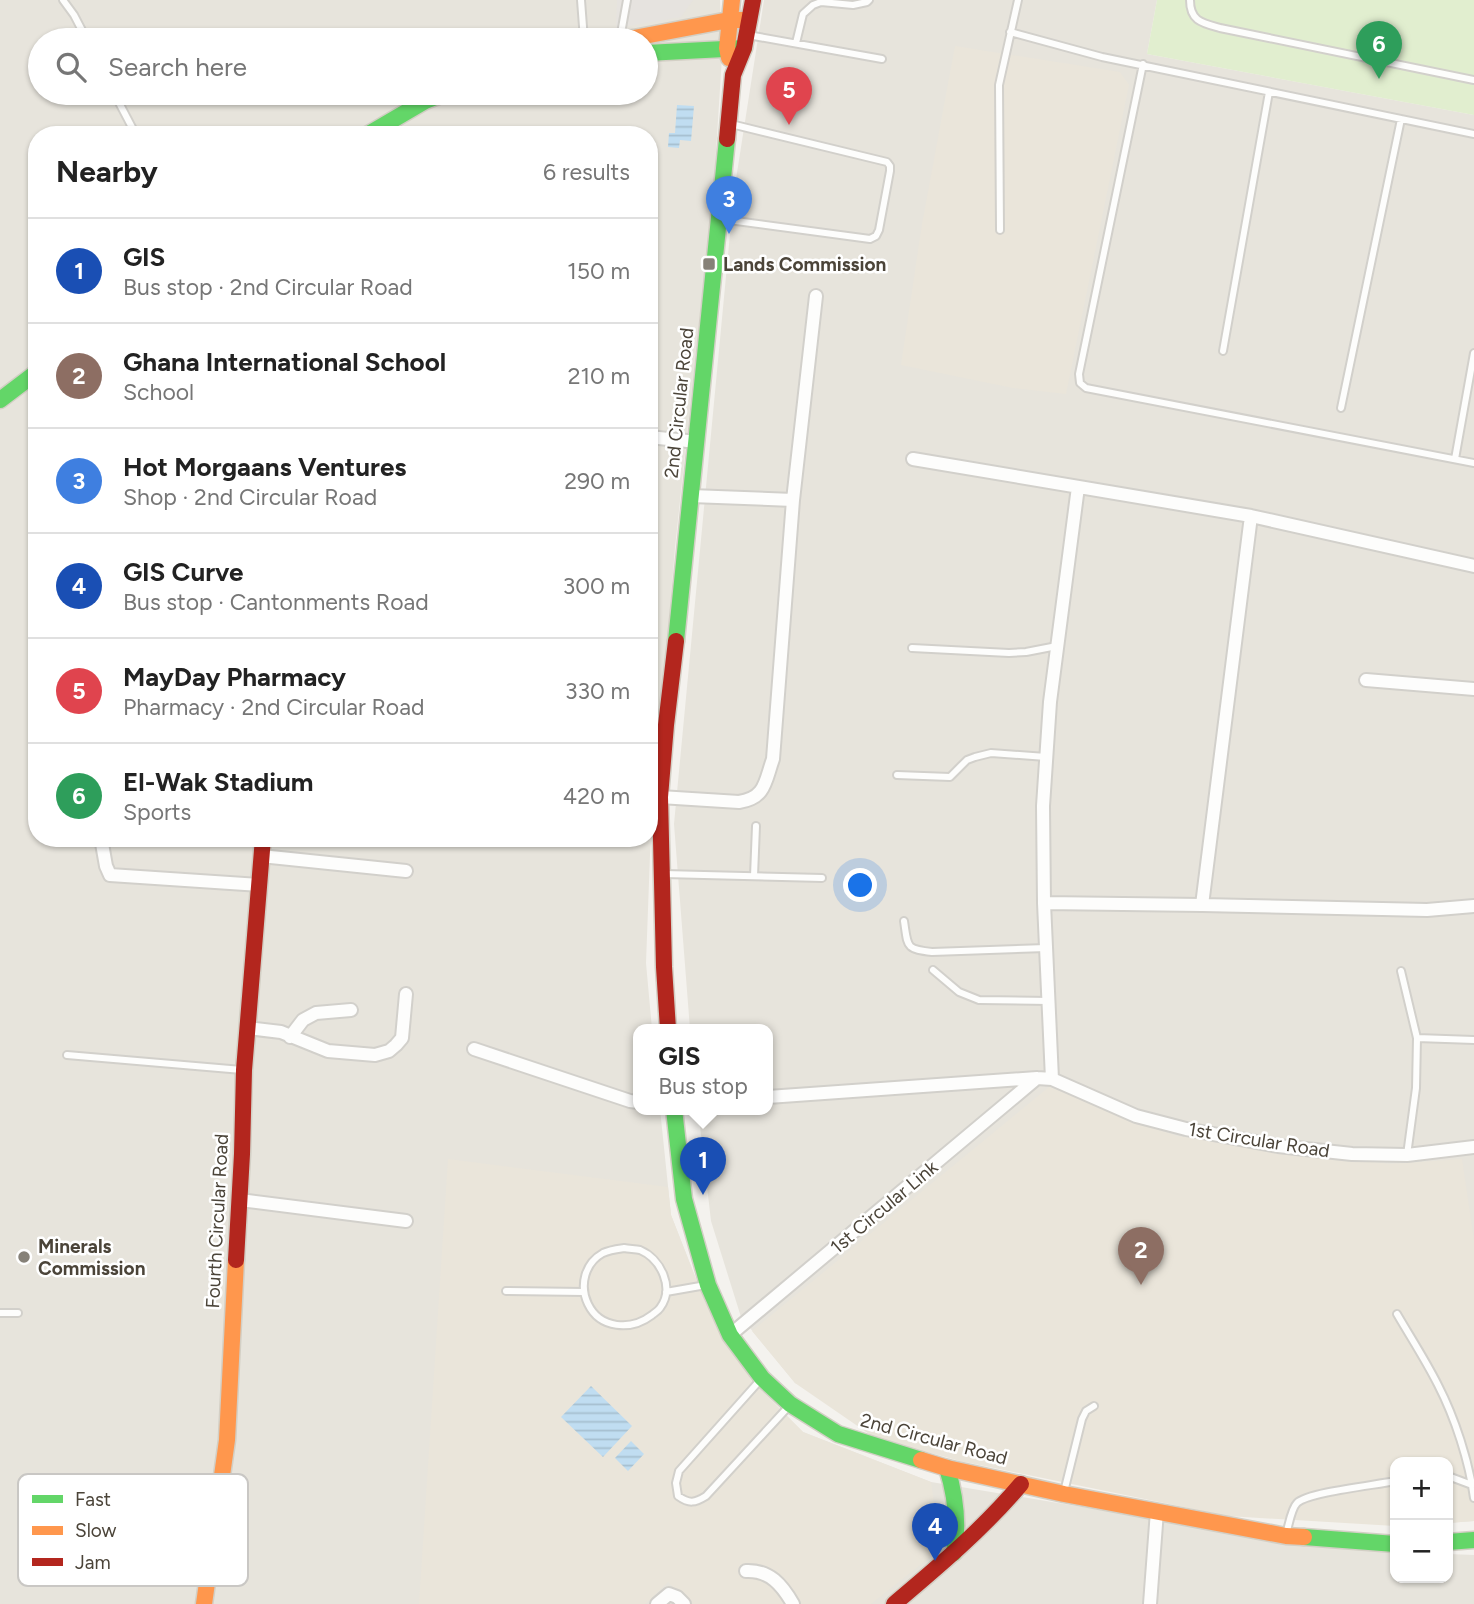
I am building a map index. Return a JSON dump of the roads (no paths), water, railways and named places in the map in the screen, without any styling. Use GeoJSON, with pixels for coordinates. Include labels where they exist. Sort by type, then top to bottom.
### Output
{"type":"FeatureCollection","features":[{"type":"Feature","properties":{"kind":"street","name":"2nd Circular Road"},"geometry":{"type":"LineString","coordinates":[[732,0],[727,48],[733,75]]}},
{"type":"Feature","properties":{"kind":"street","name":"2nd Circular Road"},"geometry":{"type":"LineString","coordinates":[[668,1024],[660,797],[733,75],[753,0]]}},
{"type":"Feature","properties":{"kind":"street"},"geometry":{"type":"LineString","coordinates":[[658,33],[729,20],[746,34],[727,48],[658,53]]}},
{"type":"Feature","properties":{"kind":"street"},"geometry":{"type":"LineString","coordinates":[[382,126],[418,105]]}},
{"type":"Feature","properties":{"kind":"street"},"geometry":{"type":"LineString","coordinates":[[660,797],[739,802],[750,800],[761,793],[774,759],[793,500],[816,296]]}},
{"type":"Feature","properties":{"kind":"street"},"geometry":{"type":"LineString","coordinates":[[0,400],[28,379]]}},
{"type":"Feature","properties":{"kind":"street"},"geometry":{"type":"LineString","coordinates":[[658,438],[697,442]]}},
{"type":"Feature","properties":{"kind":"street"},"geometry":{"type":"LineString","coordinates":[[913,459],[1251,516],[1474,566]]}},
{"type":"Feature","properties":{"kind":"street"},"geometry":{"type":"LineString","coordinates":[[1052,1079],[1044,903],[1043,806],[1050,702],[1078,487]]}},
{"type":"Feature","properties":{"kind":"street"},"geometry":{"type":"LineString","coordinates":[[691,496],[793,500]]}},
{"type":"Feature","properties":{"kind":"street"},"geometry":{"type":"LineString","coordinates":[[1202,905],[1251,516]]}},
{"type":"Feature","properties":{"kind":"street"},"geometry":{"type":"LineString","coordinates":[[1366,680],[1474,689]]}},
{"type":"Feature","properties":{"kind":"street"},"geometry":{"type":"LineString","coordinates":[[103,847],[110,875],[259,885]]}},
{"type":"Feature","properties":{"kind":"street","name":"Fourth Circular Road"},"geometry":{"type":"LineString","coordinates":[[222,1474],[227,1440],[240,1200],[244,1070],[262,847]]}},
{"type":"Feature","properties":{"kind":"street"},"geometry":{"type":"LineString","coordinates":[[261,856],[406,871]]}},
{"type":"Feature","properties":{"kind":"street"},"geometry":{"type":"LineString","coordinates":[[1044,903],[1427,910],[1474,906]]}},
{"type":"Feature","properties":{"kind":"street"},"geometry":{"type":"LineString","coordinates":[[247,1028],[281,1032],[328,1051],[375,1055],[389,1051],[402,1038],[406,994]]}},
{"type":"Feature","properties":{"kind":"street"},"geometry":{"type":"LineString","coordinates":[[290,1037],[303,1020],[316,1013],[351,1010]]}},
{"type":"Feature","properties":{"kind":"street"},"geometry":{"type":"LineString","coordinates":[[474,1049],[633,1101]]}},
{"type":"Feature","properties":{"kind":"street","name":"1st Circular Link"},"geometry":{"type":"LineString","coordinates":[[730,1335],[1037,1078]]}},
{"type":"Feature","properties":{"kind":"street","name":"1st Circular Road"},"geometry":{"type":"LineString","coordinates":[[773,1097],[1052,1079],[1136,1116],[1186,1129],[1278,1146],[1352,1154],[1407,1155],[1474,1147]]}},
{"type":"Feature","properties":{"kind":"street","name":"2nd Circular Road"},"geometry":{"type":"LineString","coordinates":[[675,1115],[684,1199],[708,1285],[730,1335],[762,1378],[790,1404],[838,1434],[947,1468],[1064,1494],[1286,1536],[1390,1544]]}},
{"type":"Feature","properties":{"kind":"street"},"geometry":{"type":"LineString","coordinates":[[240,1200],[406,1221]]}},
{"type":"Feature","properties":{"kind":"street"},"geometry":{"type":"LineString","coordinates":[[947,1468],[955,1492],[959,1521],[954,1555]]}},
{"type":"Feature","properties":{"kind":"street"},"geometry":{"type":"LineString","coordinates":[[894,1604],[954,1555],[1021,1484]]}},
{"type":"Feature","properties":{"kind":"street"},"geometry":{"type":"LineString","coordinates":[[1150,1604],[1157,1511]]}},
{"type":"Feature","properties":{"kind":"street"},"geometry":{"type":"LineString","coordinates":[[1453,1542],[1474,1540]]}},
{"type":"Feature","properties":{"kind":"street"},"geometry":{"type":"LineString","coordinates":[[746,1572],[766,1574],[786,1593],[793,1604]]}},
{"type":"Feature","properties":{"kind":"street","name":"Fourth Circular Road"},"geometry":{"type":"LineString","coordinates":[[204,1604],[207,1586]]}},
{"type":"Feature","properties":{"kind":"street"},"geometry":{"type":"LineString","coordinates":[[657,1604],[669,1594],[684,1604]]}},
{"type":"Feature","properties":{"kind":"lane"},"geometry":{"type":"LineString","coordinates":[[63,0],[81,28]]}},
{"type":"Feature","properties":{"kind":"lane"},"geometry":{"type":"LineString","coordinates":[[581,0],[583,28]]}},
{"type":"Feature","properties":{"kind":"lane"},"geometry":{"type":"LineString","coordinates":[[623,28],[627,0]]}},
{"type":"Feature","properties":{"kind":"lane"},"geometry":{"type":"LineString","coordinates":[[796,43],[803,14],[813,5],[821,2],[853,5],[869,0]]}},
{"type":"Feature","properties":{"kind":"lane"},"geometry":{"type":"LineString","coordinates":[[1000,230],[999,85],[1018,0]]}},
{"type":"Feature","properties":{"kind":"lane"},"geometry":{"type":"LineString","coordinates":[[1190,0],[1192,14],[1196,19],[1220,29],[1474,80]]}},
{"type":"Feature","properties":{"kind":"lane"},"geometry":{"type":"LineString","coordinates":[[1010,32],[1102,57],[1474,134]]}},
{"type":"Feature","properties":{"kind":"lane"},"geometry":{"type":"LineString","coordinates":[[746,34],[882,59]]}},
{"type":"Feature","properties":{"kind":"lane"},"geometry":{"type":"LineString","coordinates":[[1143,64],[1079,374],[1080,383],[1086,388],[1474,463]]}},
{"type":"Feature","properties":{"kind":"lane"},"geometry":{"type":"LineString","coordinates":[[1223,351],[1269,92]]}},
{"type":"Feature","properties":{"kind":"lane"},"geometry":{"type":"LineString","coordinates":[[120,105],[131,126]]}},
{"type":"Feature","properties":{"kind":"lane"},"geometry":{"type":"LineString","coordinates":[[1340,408],[1401,119]]}},
{"type":"Feature","properties":{"kind":"lane"},"geometry":{"type":"LineString","coordinates":[[719,219],[870,239],[876,236],[879,230],[890,171],[887,162],[728,124]]}},
{"type":"Feature","properties":{"kind":"lane"},"geometry":{"type":"LineString","coordinates":[[1455,459],[1474,353]]}},
{"type":"Feature","properties":{"kind":"lane"},"geometry":{"type":"LineString","coordinates":[[1465,396],[1474,398]]}},
{"type":"Feature","properties":{"kind":"lane"},"geometry":{"type":"LineString","coordinates":[[912,648],[1009,653],[1057,646]]}},
{"type":"Feature","properties":{"kind":"lane"},"geometry":{"type":"LineString","coordinates":[[897,775],[950,777],[967,760],[991,753],[1046,757]]}},
{"type":"Feature","properties":{"kind":"lane"},"geometry":{"type":"LineString","coordinates":[[754,876],[756,827]]}},
{"type":"Feature","properties":{"kind":"lane"},"geometry":{"type":"LineString","coordinates":[[662,874],[822,878]]}},
{"type":"Feature","properties":{"kind":"lane"},"geometry":{"type":"LineString","coordinates":[[904,921],[908,943],[915,950],[932,952],[1046,948]]}},
{"type":"Feature","properties":{"kind":"lane"},"geometry":{"type":"LineString","coordinates":[[933,970],[959,992],[979,1000],[1049,1001]]}},
{"type":"Feature","properties":{"kind":"lane"},"geometry":{"type":"LineString","coordinates":[[1401,971],[1418,1038],[1416,1088],[1407,1155]]}},
{"type":"Feature","properties":{"kind":"lane"},"geometry":{"type":"LineString","coordinates":[[1418,1038],[1474,1040]]}},
{"type":"Feature","properties":{"kind":"lane"},"geometry":{"type":"LineString","coordinates":[[67,1055],[244,1070]]}},
{"type":"Feature","properties":{"kind":"lane"},"geometry":{"type":"LineString","coordinates":[[624,1248],[639,1250],[661,1267],[666,1292],[660,1308],[643,1321],[625,1326],[605,1322],[589,1306],[583,1279],[595,1259],[606,1251],[624,1248]]}},
{"type":"Feature","properties":{"kind":"lane"},"geometry":{"type":"LineString","coordinates":[[666,1292],[708,1285]]}},
{"type":"Feature","properties":{"kind":"lane"},"geometry":{"type":"LineString","coordinates":[[506,1291],[584,1292]]}},
{"type":"Feature","properties":{"kind":"lane"},"geometry":{"type":"LineString","coordinates":[[0,1313],[18,1313]]}},
{"type":"Feature","properties":{"kind":"lane"},"geometry":{"type":"LineString","coordinates":[[1397,1314],[1438,1386],[1459,1437],[1474,1499]]}},
{"type":"Feature","properties":{"kind":"lane"},"geometry":{"type":"LineString","coordinates":[[762,1378],[679,1471],[676,1483],[678,1496],[685,1501],[696,1503],[706,1496],[790,1404]]}},
{"type":"Feature","properties":{"kind":"lane"},"geometry":{"type":"LineString","coordinates":[[1064,1494],[1082,1419],[1086,1411],[1094,1406]]}},
{"type":"Feature","properties":{"kind":"lane"},"geometry":{"type":"LineString","coordinates":[[1453,1478],[1472,1485]]}},
{"type":"Feature","properties":{"kind":"lane"},"geometry":{"type":"LineString","coordinates":[[1286,1536],[1295,1504],[1302,1499],[1390,1483]]}},
{"type":"Feature","properties":{"kind":"water"},"geometry":{"type":"Polygon","coordinates":[[[677,105],[694,106],[691,141],[680,140],[679,148],[668,147],[669,133],[675,133],[677,105]]]}},
{"type":"Feature","properties":{"kind":"water"},"geometry":{"type":"Polygon","coordinates":[[[591,1386],[632,1426],[603,1457],[561,1417],[591,1386]]]}},
{"type":"Feature","properties":{"kind":"water"},"geometry":{"type":"Polygon","coordinates":[[[631,1441],[644,1454],[628,1471],[615,1458],[631,1441]]]}},
{"type":"Feature","properties":{"kind":"place","name":"El-Wak Stadium"},"geometry":{"type":"Point","coordinates":[1379,79]}},
{"type":"Feature","properties":{"kind":"place","name":"MayDay Pharmacy"},"geometry":{"type":"Point","coordinates":[789,125]}},
{"type":"Feature","properties":{"kind":"place","name":"Hot Morgaans Ventures"},"geometry":{"type":"Point","coordinates":[729,234]}},
{"type":"Feature","properties":{"kind":"place","name":"Lands Commission"},"geometry":{"type":"Point","coordinates":[709,264]}},
{"type":"Feature","properties":{"kind":"place","name":"GIS"},"geometry":{"type":"Point","coordinates":[703,1195]}},
{"type":"Feature","properties":{"kind":"place","name":"Minerals Commission"},"geometry":{"type":"Point","coordinates":[24,1257]}},
{"type":"Feature","properties":{"kind":"place","name":"Ghana International School"},"geometry":{"type":"Point","coordinates":[1141,1285]}},
{"type":"Feature","properties":{"kind":"place","name":"GIS Curve"},"geometry":{"type":"Point","coordinates":[935,1561]}}]}
